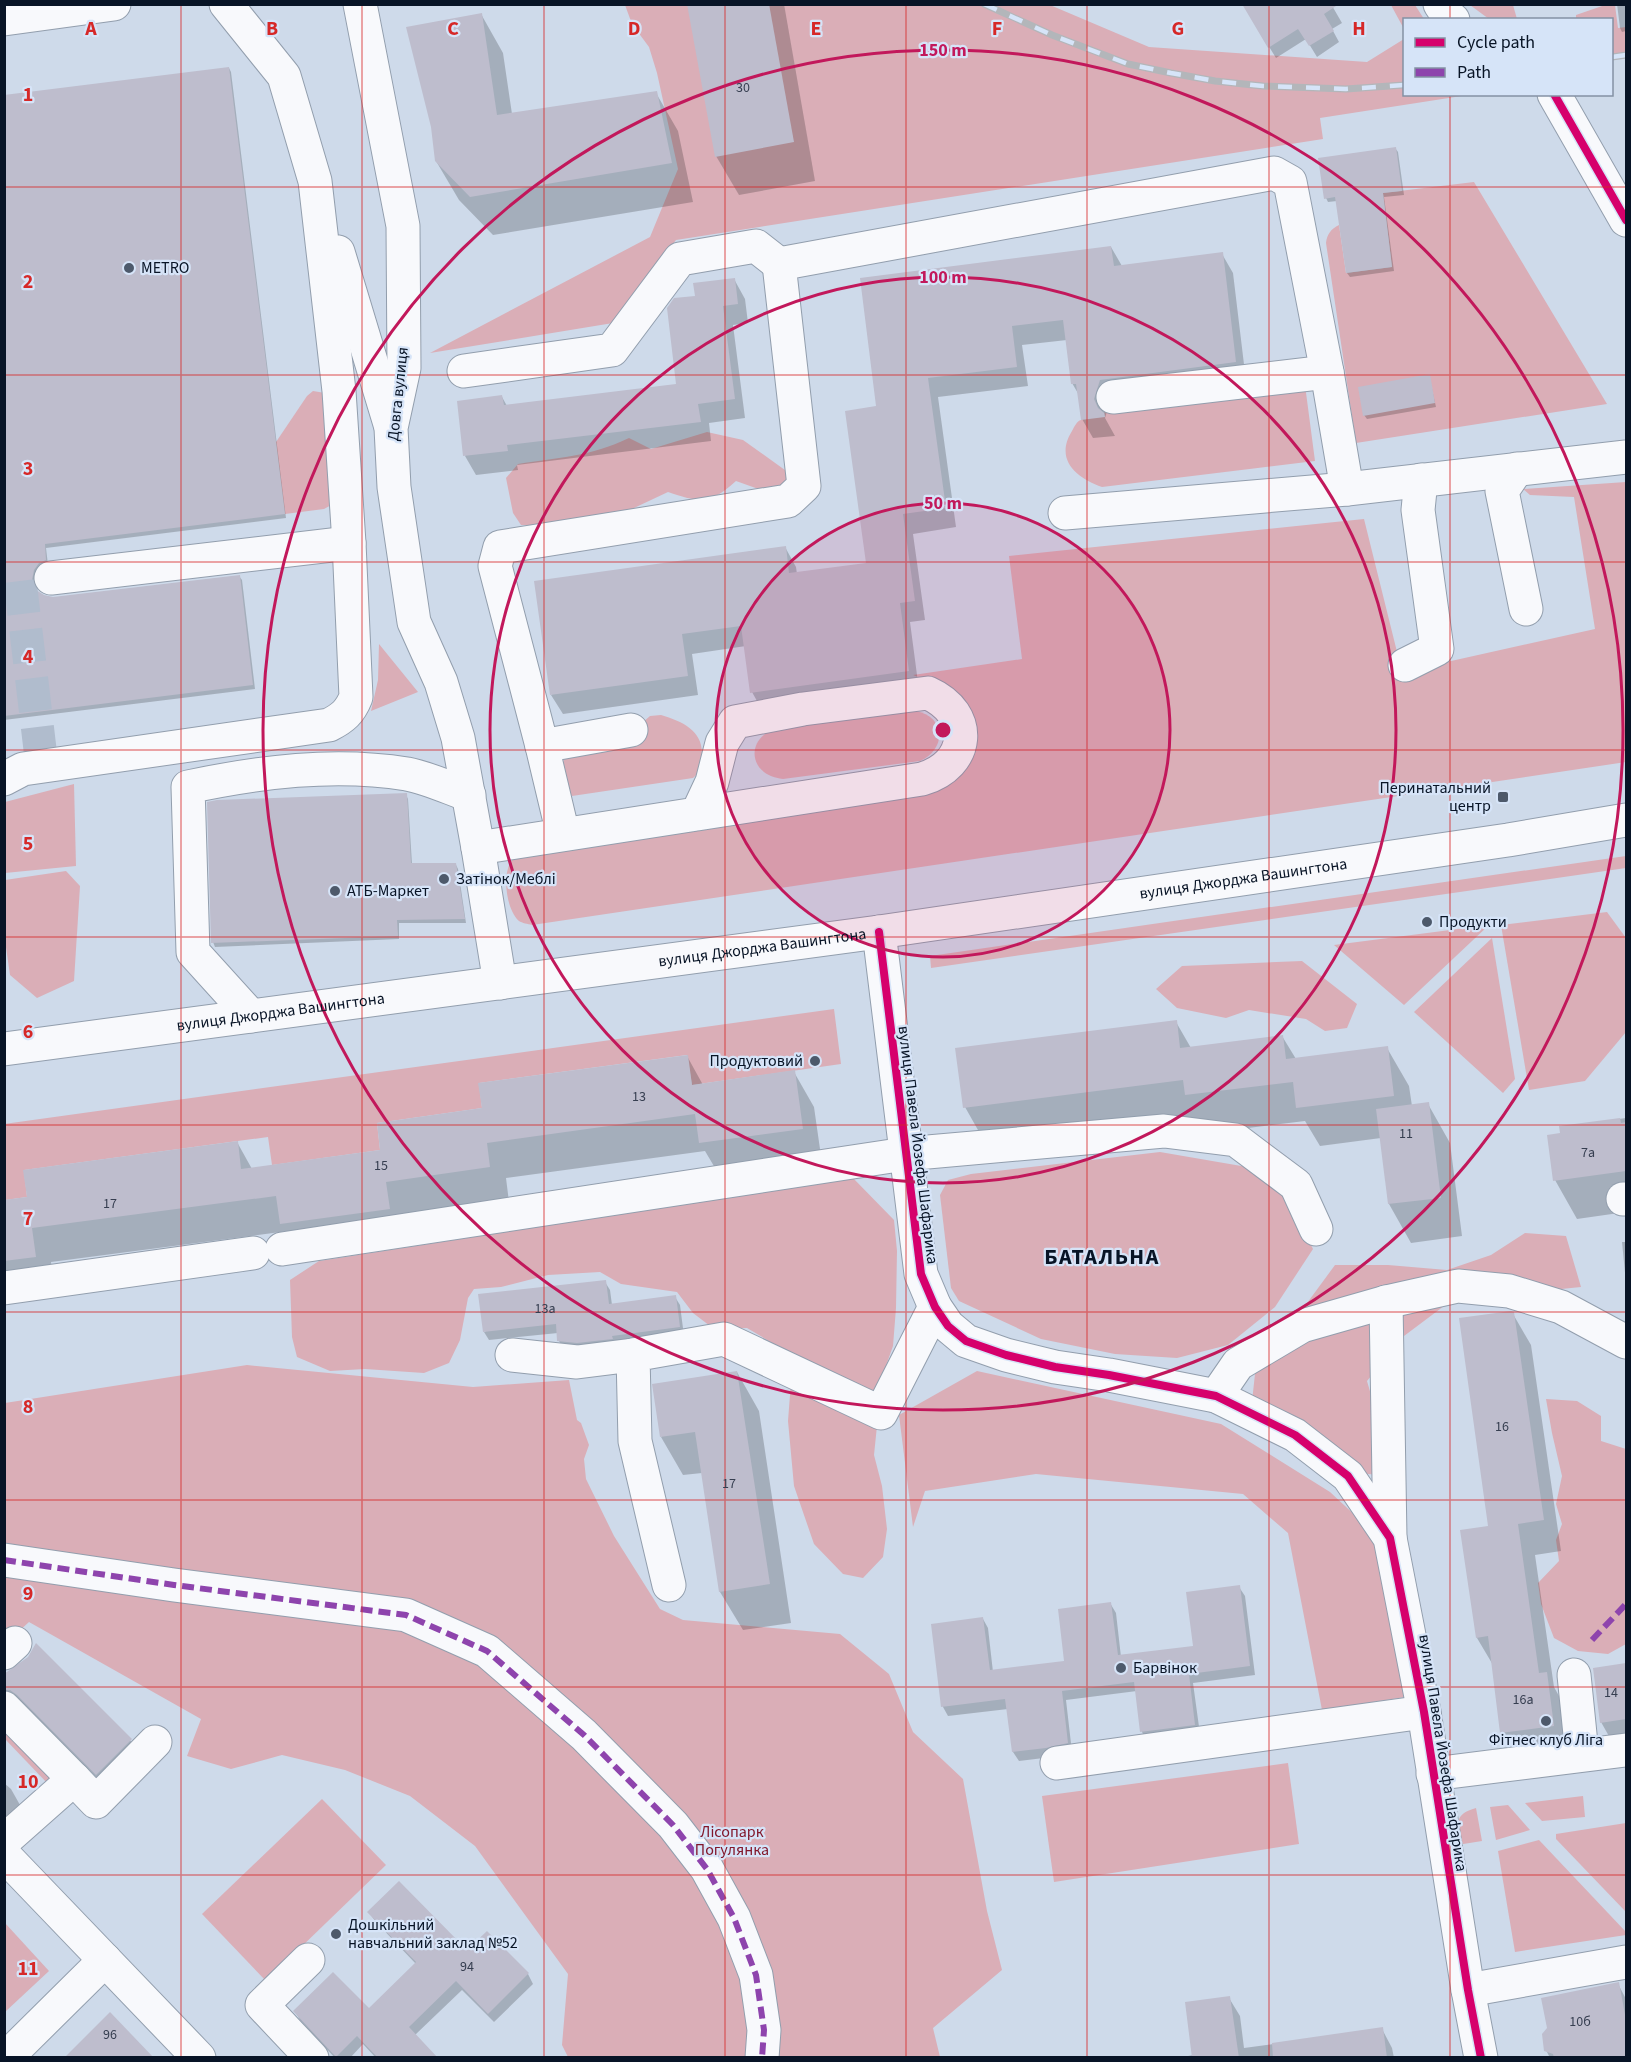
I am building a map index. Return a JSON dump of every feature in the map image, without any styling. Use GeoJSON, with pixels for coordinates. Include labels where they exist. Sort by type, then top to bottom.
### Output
{"type":"FeatureCollection","features":[{"type":"Feature","properties":{"kind":"street"},"geometry":{"type":"LineString","coordinates":[[4,19],[114,4]]}},
{"type":"Feature","properties":{"kind":"street"},"geometry":{"type":"LineString","coordinates":[[226,4],[284,76],[375,370],[391,429]]}},
{"type":"Feature","properties":{"kind":"street","name":"Довга вулиця"},"geometry":{"type":"LineString","coordinates":[[360,4],[403,226],[404,368],[391,429],[394,487],[414,622],[441,682],[458,738],[500,983]]}},
{"type":"Feature","properties":{"kind":"street"},"geometry":{"type":"LineString","coordinates":[[1440,4],[1450,18]]}},
{"type":"Feature","properties":{"kind":"street"},"geometry":{"type":"LineString","coordinates":[[1555,96],[1626,220]]}},
{"type":"Feature","properties":{"kind":"street"},"geometry":{"type":"LineString","coordinates":[[779,264],[1274,173],[1290,182],[1347,489]]}},
{"type":"Feature","properties":{"kind":"street"},"geometry":{"type":"LineString","coordinates":[[4,779],[22,769],[329,725],[345,716],[351,708],[356,697],[339,391],[315,181]]}},
{"type":"Feature","properties":{"kind":"street"},"geometry":{"type":"LineString","coordinates":[[464,371],[612,350],[680,260],[756,246],[779,264],[804,486],[788,501],[500,547],[495,566],[563,834]]}},
{"type":"Feature","properties":{"kind":"street"},"geometry":{"type":"LineString","coordinates":[[1113,398],[1327,372]]}},
{"type":"Feature","properties":{"kind":"street"},"geometry":{"type":"LineString","coordinates":[[1065,513],[1347,489],[1626,457]]}},
{"type":"Feature","properties":{"kind":"street"},"geometry":{"type":"LineString","coordinates":[[1517,469],[1502,491],[1526,609]]}},
{"type":"Feature","properties":{"kind":"street"},"geometry":{"type":"LineString","coordinates":[[1404,665],[1437,649],[1418,510],[1421,480]]}},
{"type":"Feature","properties":{"kind":"street"},"geometry":{"type":"LineString","coordinates":[[51,578],[349,543]]}},
{"type":"Feature","properties":{"kind":"street"},"geometry":{"type":"LineString","coordinates":[[478,848],[563,834],[697,814],[922,779],[936,775],[949,766],[957,753],[961,739],[959,724],[953,710],[942,699],[928,693],[803,710],[735,723],[722,743],[712,782],[697,814]]}},
{"type":"Feature","properties":{"kind":"street"},"geometry":{"type":"LineString","coordinates":[[542,746],[631,730]]}},
{"type":"Feature","properties":{"kind":"street"},"geometry":{"type":"LineString","coordinates":[[251,1016],[193,952],[188,787],[239,776],[351,767],[410,775],[469,795]]}},
{"type":"Feature","properties":{"kind":"street","name":"вулиця Джорджа Вашингтона"},"geometry":{"type":"LineString","coordinates":[[4,1048],[879,932],[1508,840],[1626,820]]}},
{"type":"Feature","properties":{"kind":"street","name":"вулиця Павела Йозефа Шафарика"},"geometry":{"type":"LineString","coordinates":[[879,932],[921,1274],[935,1307],[948,1326],[966,1341],[1006,1355],[1055,1367],[1216,1396],[1295,1435],[1348,1476],[1390,1538],[1424,1712],[1481,2058]]}},
{"type":"Feature","properties":{"kind":"street"},"geometry":{"type":"LineString","coordinates":[[4,1288],[267,1251],[905,1154],[1164,1131],[1236,1140],[1296,1185],[1316,1229]]}},
{"type":"Feature","properties":{"kind":"street"},"geometry":{"type":"LineString","coordinates":[[1216,1396],[1238,1364],[1302,1326],[1386,1302],[1458,1287],[1509,1291],[1561,1307],[1626,1342]]}},
{"type":"Feature","properties":{"kind":"street"},"geometry":{"type":"LineString","coordinates":[[1386,1302],[1390,1538]]}},
{"type":"Feature","properties":{"kind":"street"},"geometry":{"type":"LineString","coordinates":[[512,1355],[577,1362],[724,1339],[882,1413],[935,1307]]}},
{"type":"Feature","properties":{"kind":"street"},"geometry":{"type":"LineString","coordinates":[[633,1355],[635,1441],[669,1585]]}},
{"type":"Feature","properties":{"kind":"street"},"geometry":{"type":"LineString","coordinates":[[4,1560],[174,1585],[406,1614],[487,1651],[584,1735],[674,1825],[707,1869],[734,1918],[756,1975],[764,2030],[762,2058]]}},
{"type":"Feature","properties":{"kind":"street"},"geometry":{"type":"LineString","coordinates":[[1574,1675],[1582,1754]]}},
{"type":"Feature","properties":{"kind":"street"},"geometry":{"type":"LineString","coordinates":[[4,1708],[96,1802],[155,1742]]}},
{"type":"Feature","properties":{"kind":"street"},"geometry":{"type":"LineString","coordinates":[[1057,1763],[1424,1712]]}},
{"type":"Feature","properties":{"kind":"street"},"geometry":{"type":"LineString","coordinates":[[1433,1774],[1626,1750]]}},
{"type":"Feature","properties":{"kind":"street"},"geometry":{"type":"LineString","coordinates":[[4,1841],[74,1779]]}},
{"type":"Feature","properties":{"kind":"street"},"geometry":{"type":"LineString","coordinates":[[4,1855],[199,2058]]}},
{"type":"Feature","properties":{"kind":"street"},"geometry":{"type":"LineString","coordinates":[[6,2058],[105,1960]]}},
{"type":"Feature","properties":{"kind":"street"},"geometry":{"type":"LineString","coordinates":[[308,1960],[262,2005],[312,2058]]}},
{"type":"Feature","properties":{"kind":"street"},"geometry":{"type":"LineString","coordinates":[[1468,1990],[1626,1962]]}},
{"type":"Feature","properties":{"kind":"green space"},"geometry":{"type":"Polygon","coordinates":[[[625,5],[1050,5],[1149,47],[1367,62],[1403,40],[1403,96],[1462,96],[1320,118],[1323,139],[676,240],[613,323],[430,353],[650,237],[678,169],[649,47],[632,24],[625,5]]]}},
{"type":"Feature","properties":{"kind":"green space"},"geometry":{"type":"Polygon","coordinates":[[[1391,5],[1415,5],[1423,18],[1403,18],[1403,27],[1391,5]]]}},
{"type":"Feature","properties":{"kind":"green space"},"geometry":{"type":"Polygon","coordinates":[[[1470,5],[1513,5],[1517,18],[1488,18],[1470,5]]]}},
{"type":"Feature","properties":{"kind":"green space"},"geometry":{"type":"Polygon","coordinates":[[[1605,5],[1615,5],[1618,28],[1626,27],[1626,55],[1613,57],[1613,18],[1576,18],[1576,15],[1605,5]]]}},
{"type":"Feature","properties":{"kind":"green space"},"geometry":{"type":"Polygon","coordinates":[[[1474,182],[1607,404],[1356,443],[1326,243],[1328,234],[1339,225],[1346,273],[1392,267],[1383,193],[1474,182]]]}},
{"type":"Feature","properties":{"kind":"green space"},"geometry":{"type":"Polygon","coordinates":[[[1305,385],[1315,461],[1102,487],[1084,479],[1071,467],[1067,459],[1067,441],[1076,424],[1086,418],[1105,417],[1104,410],[1305,385]]]}},
{"type":"Feature","properties":{"kind":"green space"},"geometry":{"type":"Polygon","coordinates":[[[313,391],[325,393],[333,504],[324,509],[285,514],[276,442],[307,396],[313,391]]]}},
{"type":"Feature","properties":{"kind":"green space"},"geometry":{"type":"Polygon","coordinates":[[[707,432],[743,440],[796,478],[785,488],[767,492],[736,481],[719,494],[704,500],[668,492],[617,516],[546,525],[521,525],[513,513],[506,478],[518,464],[588,453],[629,438],[651,449],[707,432]]]}},
{"type":"Feature","properties":{"kind":"green space"},"geometry":{"type":"Polygon","coordinates":[[[1626,482],[1626,762],[532,925],[519,921],[511,908],[508,900],[507,872],[513,859],[525,851],[917,796],[936,792],[952,781],[938,685],[913,675],[1022,659],[1009,556],[1364,519],[1402,672],[1595,629],[1574,497],[1530,495],[1523,489],[1626,482]]]}},
{"type":"Feature","properties":{"kind":"green space"},"geometry":{"type":"Polygon","coordinates":[[[379,644],[418,692],[371,711],[378,680],[379,644]]]}},
{"type":"Feature","properties":{"kind":"green space"},"geometry":{"type":"Polygon","coordinates":[[[915,711],[933,719],[939,733],[935,749],[920,761],[783,779],[763,772],[755,757],[758,741],[764,734],[774,729],[915,711]]]}},
{"type":"Feature","properties":{"kind":"green space"},"geometry":{"type":"Polygon","coordinates":[[[661,715],[686,725],[701,743],[700,769],[693,778],[572,796],[562,777],[565,756],[642,723],[650,716],[661,715]]]}},
{"type":"Feature","properties":{"kind":"green space"},"geometry":{"type":"Polygon","coordinates":[[[74,784],[76,866],[5,873],[5,802],[74,784]]]}},
{"type":"Feature","properties":{"kind":"green space"},"geometry":{"type":"Polygon","coordinates":[[[1626,856],[1626,868],[931,968],[930,956],[1626,856]]]}},
{"type":"Feature","properties":{"kind":"green space"},"geometry":{"type":"Polygon","coordinates":[[[66,871],[80,886],[74,981],[37,998],[10,975],[4,933],[5,880],[66,871]]]}},
{"type":"Feature","properties":{"kind":"green space"},"geometry":{"type":"Polygon","coordinates":[[[1607,912],[1626,938],[1626,1032],[1585,1081],[1529,1090],[1501,925],[1607,912]]]}},
{"type":"Feature","properties":{"kind":"green space"},"geometry":{"type":"Polygon","coordinates":[[[1489,925],[1404,1005],[1334,945],[1489,925]]]}},
{"type":"Feature","properties":{"kind":"green space"},"geometry":{"type":"Polygon","coordinates":[[[1492,938],[1515,1079],[1503,1093],[1414,1012],[1492,938]]]}},
{"type":"Feature","properties":{"kind":"green space"},"geometry":{"type":"Polygon","coordinates":[[[1302,961],[1357,1004],[1347,1028],[1325,1031],[1306,1019],[1249,1010],[1226,1018],[1177,1008],[1156,989],[1182,966],[1302,961]]]}},
{"type":"Feature","properties":{"kind":"green space"},"geometry":{"type":"Polygon","coordinates":[[[834,1009],[841,1064],[692,1085],[687,1055],[479,1083],[482,1108],[377,1123],[380,1150],[272,1165],[268,1137],[24,1170],[27,1197],[5,1200],[4,1124],[834,1009]]]}},
{"type":"Feature","properties":{"kind":"green space"},"geometry":{"type":"Polygon","coordinates":[[[1160,1152],[1247,1167],[1284,1191],[1313,1249],[1275,1307],[1228,1345],[1177,1358],[1115,1354],[1041,1339],[959,1301],[951,1288],[940,1195],[948,1180],[971,1174],[1160,1152]]]}},
{"type":"Feature","properties":{"kind":"green space"},"geometry":{"type":"Polygon","coordinates":[[[853,1178],[894,1220],[897,1251],[893,1346],[882,1377],[874,1455],[882,1486],[887,1529],[883,1557],[863,1578],[843,1574],[814,1544],[794,1486],[788,1421],[791,1382],[774,1344],[747,1328],[714,1329],[693,1313],[677,1292],[621,1284],[600,1272],[548,1275],[501,1287],[474,1289],[468,1298],[460,1340],[449,1363],[424,1373],[365,1369],[330,1371],[297,1357],[292,1337],[290,1280],[319,1261],[853,1178]]]}},
{"type":"Feature","properties":{"kind":"green space"},"geometry":{"type":"Polygon","coordinates":[[[1525,1233],[1566,1236],[1581,1287],[1452,1300],[1404,1336],[1367,1381],[1382,1433],[1383,1475],[1353,1473],[1249,1429],[1255,1374],[1335,1265],[1388,1265],[1447,1270],[1491,1255],[1525,1233]]]}},
{"type":"Feature","properties":{"kind":"green space","name":"Лісопарк Погулянка"},"geometry":{"type":"Polygon","coordinates":[[[247,1365],[473,1387],[569,1380],[577,1420],[581,1423],[589,1445],[584,1459],[586,1479],[614,1536],[660,1609],[683,1620],[840,1634],[889,1674],[913,1732],[963,1779],[987,1911],[1002,1970],[933,2028],[940,2057],[568,2057],[562,2045],[568,1974],[475,1846],[410,1796],[345,1770],[282,1755],[231,1769],[187,1756],[201,1719],[29,1622],[5,1644],[5,1403],[247,1365]]]}},
{"type":"Feature","properties":{"kind":"green space"},"geometry":{"type":"Polygon","coordinates":[[[977,1371],[1221,1424],[1330,1492],[1359,1519],[1380,1552],[1405,1697],[1322,1710],[1288,1533],[1243,1494],[1036,1474],[925,1491],[913,1527],[899,1415],[977,1371]]]}},
{"type":"Feature","properties":{"kind":"green space"},"geometry":{"type":"Polygon","coordinates":[[[1546,1399],[1577,1401],[1601,1416],[1601,1441],[1626,1449],[1626,1644],[1608,1654],[1578,1651],[1554,1638],[1541,1604],[1538,1583],[1559,1561],[1556,1540],[1562,1524],[1556,1504],[1562,1476],[1546,1399]]]}},
{"type":"Feature","properties":{"kind":"green space"},"geometry":{"type":"Polygon","coordinates":[[[4,1724],[52,1774],[49,1785],[5,1739],[4,1724]]]}},
{"type":"Feature","properties":{"kind":"green space"},"geometry":{"type":"Polygon","coordinates":[[[1288,1763],[1299,1844],[1054,1882],[1042,1796],[1288,1763]]]}},
{"type":"Feature","properties":{"kind":"green space"},"geometry":{"type":"Polygon","coordinates":[[[1583,1796],[1585,1817],[1542,1821],[1525,1803],[1583,1796]]]}},
{"type":"Feature","properties":{"kind":"green space"},"geometry":{"type":"Polygon","coordinates":[[[322,1799],[386,1865],[266,1981],[202,1914],[322,1799]]]}},
{"type":"Feature","properties":{"kind":"green space"},"geometry":{"type":"Polygon","coordinates":[[[1508,1805],[1530,1830],[1496,1840],[1490,1807],[1508,1805]]]}},
{"type":"Feature","properties":{"kind":"green space"},"geometry":{"type":"Polygon","coordinates":[[[1476,1808],[1482,1841],[1457,1845],[1457,1826],[1460,1817],[1476,1808]]]}},
{"type":"Feature","properties":{"kind":"green space"},"geometry":{"type":"Polygon","coordinates":[[[1626,1823],[1626,1912],[1556,1839],[1556,1834],[1626,1823]]]}},
{"type":"Feature","properties":{"kind":"green space"},"geometry":{"type":"Polygon","coordinates":[[[1539,1840],[1626,1932],[1626,1935],[1515,1952],[1498,1851],[1539,1840]]]}},
{"type":"Feature","properties":{"kind":"green space"},"geometry":{"type":"Polygon","coordinates":[[[5,1923],[49,1971],[5,2012],[5,1923]]]}},
{"type":"Feature","properties":{"kind":"building"},"geometry":{"type":"Polygon","coordinates":[[[687,4],[769,4],[794,142],[715,157],[687,4]]]}},
{"type":"Feature","properties":{"kind":"building"},"geometry":{"type":"Polygon","coordinates":[[[1242,4],[1339,4],[1324,14],[1334,31],[1309,46],[1298,29],[1268,48],[1242,4]]]}},
{"type":"Feature","properties":{"kind":"building"},"geometry":{"type":"Polygon","coordinates":[[[482,13],[497,115],[657,91],[672,163],[470,197],[435,161],[431,127],[406,27],[482,13]]]}},
{"type":"Feature","properties":{"kind":"building","name":"METRO"},"geometry":{"type":"Polygon","coordinates":[[[229,67],[285,514],[45,544],[46,560],[39,563],[34,570],[32,580],[36,590],[53,597],[240,575],[253,685],[4,716],[4,95],[229,67]]]}},
{"type":"Feature","properties":{"kind":"building"},"geometry":{"type":"Polygon","coordinates":[[[1396,147],[1402,191],[1383,193],[1392,267],[1346,273],[1335,197],[1324,199],[1318,158],[1396,147]]]}},
{"type":"Feature","properties":{"kind":"building"},"geometry":{"type":"Polygon","coordinates":[[[1111,246],[1114,266],[1223,252],[1236,362],[1100,380],[1094,399],[1105,417],[1081,420],[1076,384],[1071,384],[1063,320],[1012,326],[1017,367],[928,378],[946,508],[903,514],[915,601],[900,603],[909,671],[750,693],[741,626],[682,634],[688,676],[550,695],[534,581],[786,546],[789,573],[866,563],[845,411],[876,406],[860,278],[1111,246]]]}},
{"type":"Feature","properties":{"kind":"building"},"geometry":{"type":"Polygon","coordinates":[[[735,278],[738,304],[723,306],[735,399],[698,404],[701,422],[507,445],[508,451],[463,456],[457,401],[502,395],[504,405],[676,384],[667,308],[674,298],[695,296],[693,283],[735,278]]]}},
{"type":"Feature","properties":{"kind":"building"},"geometry":{"type":"Polygon","coordinates":[[[1430,374],[1435,403],[1363,416],[1358,387],[1430,374]]]}},
{"type":"Feature","properties":{"kind":"building","name":"АТБ-Маркет"},"geometry":{"type":"Polygon","coordinates":[[[407,793],[411,863],[456,863],[465,919],[397,920],[398,936],[211,943],[207,802],[407,793]]]}},
{"type":"Feature","properties":{"kind":"building"},"geometry":{"type":"Polygon","coordinates":[[[1177,1020],[1180,1048],[1283,1035],[1286,1059],[1388,1046],[1394,1096],[1296,1108],[1293,1082],[1185,1095],[1183,1080],[963,1108],[955,1048],[1177,1020]]]}},
{"type":"Feature","properties":{"kind":"building"},"geometry":{"type":"Polygon","coordinates":[[[688,1055],[692,1085],[795,1070],[803,1129],[699,1143],[695,1114],[487,1143],[490,1167],[386,1182],[390,1209],[280,1224],[276,1196],[32,1228],[36,1257],[4,1261],[4,1200],[27,1197],[23,1170],[238,1141],[241,1169],[380,1150],[377,1123],[482,1108],[478,1083],[688,1055]]]}},
{"type":"Feature","properties":{"kind":"building"},"geometry":{"type":"Polygon","coordinates":[[[1429,1102],[1441,1198],[1388,1204],[1376,1109],[1429,1102]]]}},
{"type":"Feature","properties":{"kind":"building"},"geometry":{"type":"Polygon","coordinates":[[[1620,1118],[1621,1123],[1626,1122],[1626,1171],[1553,1181],[1547,1135],[1560,1133],[1559,1126],[1620,1118]]]}},
{"type":"Feature","properties":{"kind":"building"},"geometry":{"type":"Polygon","coordinates":[[[606,1280],[609,1304],[676,1295],[680,1327],[577,1343],[557,1341],[556,1324],[483,1332],[478,1294],[606,1280]]]}},
{"type":"Feature","properties":{"kind":"building"},"geometry":{"type":"Polygon","coordinates":[[[1514,1312],[1544,1520],[1518,1524],[1539,1673],[1547,1672],[1554,1726],[1500,1733],[1488,1636],[1476,1638],[1460,1530],[1488,1526],[1459,1318],[1514,1312]]]}},
{"type":"Feature","properties":{"kind":"building"},"geometry":{"type":"Polygon","coordinates":[[[737,1371],[770,1584],[719,1592],[695,1432],[660,1437],[652,1384],[737,1371]]]}},
{"type":"Feature","properties":{"kind":"building","name":"Барвінок"},"geometry":{"type":"Polygon","coordinates":[[[1240,1585],[1250,1666],[1189,1674],[1195,1725],[1140,1732],[1134,1682],[1062,1691],[1068,1743],[1012,1752],[1005,1699],[941,1707],[931,1624],[983,1617],[990,1670],[1064,1661],[1058,1609],[1111,1602],[1118,1655],[1193,1646],[1186,1592],[1240,1585]]]}},
{"type":"Feature","properties":{"kind":"building"},"geometry":{"type":"Polygon","coordinates":[[[36,1643],[132,1739],[96,1775],[17,1695],[10,1690],[4,1690],[4,1674],[28,1657],[36,1643]]]}},
{"type":"Feature","properties":{"kind":"building"},"geometry":{"type":"Polygon","coordinates":[[[1626,1663],[1626,1719],[1600,1723],[1593,1668],[1626,1663]]]}},
{"type":"Feature","properties":{"kind":"building"},"geometry":{"type":"Polygon","coordinates":[[[399,1881],[467,1950],[487,1931],[529,1973],[488,2014],[456,1981],[409,2027],[438,2058],[378,2058],[357,2036],[336,2057],[293,2011],[333,1972],[369,2008],[416,1962],[367,1912],[399,1881]]]}},
{"type":"Feature","properties":{"kind":"building"},"geometry":{"type":"Polygon","coordinates":[[[1619,1982],[1626,2020],[1626,2058],[1554,2058],[1553,2054],[1544,2051],[1542,2034],[1547,2028],[1541,1998],[1619,1982]]]}},
{"type":"Feature","properties":{"kind":"building"},"geometry":{"type":"Polygon","coordinates":[[[1230,1996],[1239,2058],[1192,2058],[1185,2002],[1230,1996]]]}},
{"type":"Feature","properties":{"kind":"building"},"geometry":{"type":"Polygon","coordinates":[[[110,2012],[154,2058],[64,2058],[110,2012]]]}},
{"type":"Feature","properties":{"kind":"building"},"geometry":{"type":"Polygon","coordinates":[[[1383,2027],[1387,2058],[1273,2058],[1272,2043],[1383,2027]]]}},
{"type":"Feature","properties":{"kind":"tunnel"},"geometry":{"type":"LineString","coordinates":[[20,581],[42,766]]}},
{"type":"Feature","properties":{"kind":"railway"},"geometry":{"type":"LineString","coordinates":[[984,4],[1052,35],[1128,64],[1171,73],[1263,86],[1346,89],[1403,85]]}},
{"type":"Feature","properties":{"kind":"railway"},"geometry":{"type":"LineString","coordinates":[[1613,57],[1626,55]]}},
{"type":"Feature","properties":{"kind":"marked path"},"geometry":{"type":"LineString","coordinates":[[4,1560],[406,1615],[487,1651],[584,1735],[673,1825],[707,1869],[734,1918],[756,1975],[764,2030],[762,2058]]}},
{"type":"Feature","properties":{"kind":"marked path"},"geometry":{"type":"LineString","coordinates":[[1592,1640],[1626,1604]]}},
{"type":"Feature","properties":{"kind":"cycle path"},"geometry":{"type":"LineString","coordinates":[[1555,96],[1626,220]]}},
{"type":"Feature","properties":{"kind":"cycle path"},"geometry":{"type":"LineString","coordinates":[[879,932],[921,1274],[935,1307],[948,1326],[966,1341],[1006,1355],[1055,1367],[1216,1396],[1295,1435],[1348,1476],[1390,1538],[1424,1712],[1481,2058]]}},
{"type":"Feature","properties":{"kind":"place","name":"METRO"},"geometry":{"type":"Point","coordinates":[129,268]}},
{"type":"Feature","properties":{"kind":"place","name":"Перинатальний центр"},"geometry":{"type":"Point","coordinates":[1503,797]}},
{"type":"Feature","properties":{"kind":"place","name":"Затінок/Меблі"},"geometry":{"type":"Point","coordinates":[444,879]}},
{"type":"Feature","properties":{"kind":"place","name":"АТБ-Маркет"},"geometry":{"type":"Point","coordinates":[335,891]}},
{"type":"Feature","properties":{"kind":"place","name":"Продукти"},"geometry":{"type":"Point","coordinates":[1427,922]}},
{"type":"Feature","properties":{"kind":"place","name":"Продуктовий"},"geometry":{"type":"Point","coordinates":[815,1061]}},
{"type":"Feature","properties":{"kind":"place","name":"Барвінок"},"geometry":{"type":"Point","coordinates":[1121,1668]}},
{"type":"Feature","properties":{"kind":"place","name":"Фітнес клуб Ліга"},"geometry":{"type":"Point","coordinates":[1546,1721]}},
{"type":"Feature","properties":{"kind":"place","name":"Дошкільний навчальний заклад №52"},"geometry":{"type":"Point","coordinates":[336,1934]}},
{"type":"Feature","properties":{"kind":"district","name":"БАТАЛЬНА"},"geometry":{"type":"Point","coordinates":[1102,1257]}}]}
